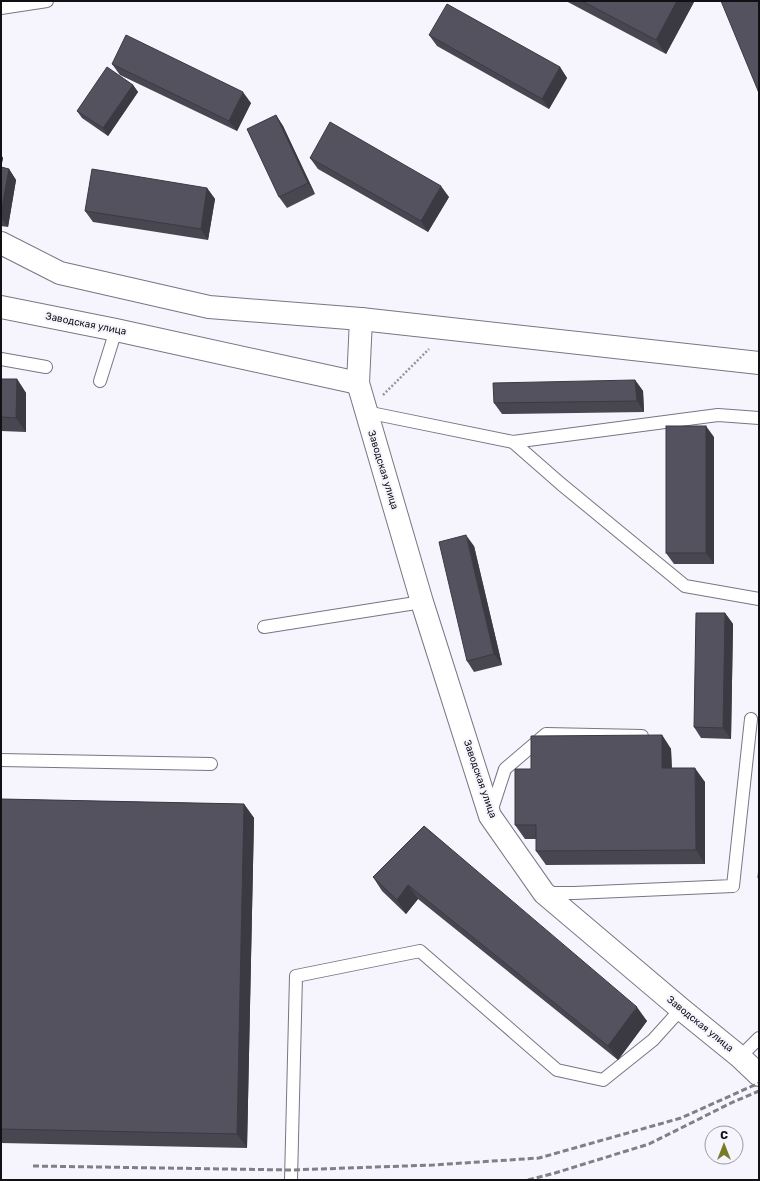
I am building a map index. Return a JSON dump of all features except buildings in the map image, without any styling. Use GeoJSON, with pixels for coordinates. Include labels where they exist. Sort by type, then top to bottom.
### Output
{"type":"FeatureCollection","features":[{"type":"Feature","properties":{"kind":"street"},"geometry":{"type":"LineString","coordinates":[[1,243],[60,273],[209,307],[361,319],[759,363]]}},
{"type":"Feature","properties":{"kind":"street","name":"Заводская улица"},"geometry":{"type":"LineString","coordinates":[[1,307],[116,330],[358,384]]}},
{"type":"Feature","properties":{"kind":"street","name":"Заводская улица"},"geometry":{"type":"LineString","coordinates":[[361,319],[358,384],[422,602],[490,816],[544,893],[740,1057],[759,1075]]}},
{"type":"Feature","properties":{"kind":"lane"},"geometry":{"type":"LineString","coordinates":[[1,8],[47,1]]}},
{"type":"Feature","properties":{"kind":"lane"},"geometry":{"type":"LineString","coordinates":[[100,381],[116,330]]}},
{"type":"Feature","properties":{"kind":"lane"},"geometry":{"type":"LineString","coordinates":[[1,359],[46,367]]}},
{"type":"Feature","properties":{"kind":"lane"},"geometry":{"type":"LineString","coordinates":[[366,412],[513,442],[718,415],[759,418]]}},
{"type":"Feature","properties":{"kind":"lane"},"geometry":{"type":"LineString","coordinates":[[513,442],[561,484],[686,586],[759,599]]}},
{"type":"Feature","properties":{"kind":"lane"},"geometry":{"type":"LineString","coordinates":[[264,627],[422,602]]}},
{"type":"Feature","properties":{"kind":"lane"},"geometry":{"type":"LineString","coordinates":[[544,893],[733,886],[751,719]]}},
{"type":"Feature","properties":{"kind":"lane"},"geometry":{"type":"LineString","coordinates":[[490,816],[505,769],[546,734],[653,736]]}},
{"type":"Feature","properties":{"kind":"lane"},"geometry":{"type":"LineString","coordinates":[[1,760],[211,764]]}},
{"type":"Feature","properties":{"kind":"lane"},"geometry":{"type":"LineString","coordinates":[[290,1180],[296,976],[420,951],[557,1070],[604,1080],[653,1040],[681,1008]]}},
{"type":"Feature","properties":{"kind":"lane"},"geometry":{"type":"LineString","coordinates":[[740,1057],[759,1038]]}},
{"type":"Feature","properties":{"kind":"path"},"geometry":{"type":"LineString","coordinates":[[366,412],[432,346]]}},
{"type":"Feature","properties":{"kind":"railway"},"geometry":{"type":"LineString","coordinates":[[33,1166],[291,1170],[433,1165],[539,1158],[681,1118],[759,1083]]}},
{"type":"Feature","properties":{"kind":"railway"},"geometry":{"type":"LineString","coordinates":[[528,1180],[649,1144],[733,1102],[759,1091]]}}]}
